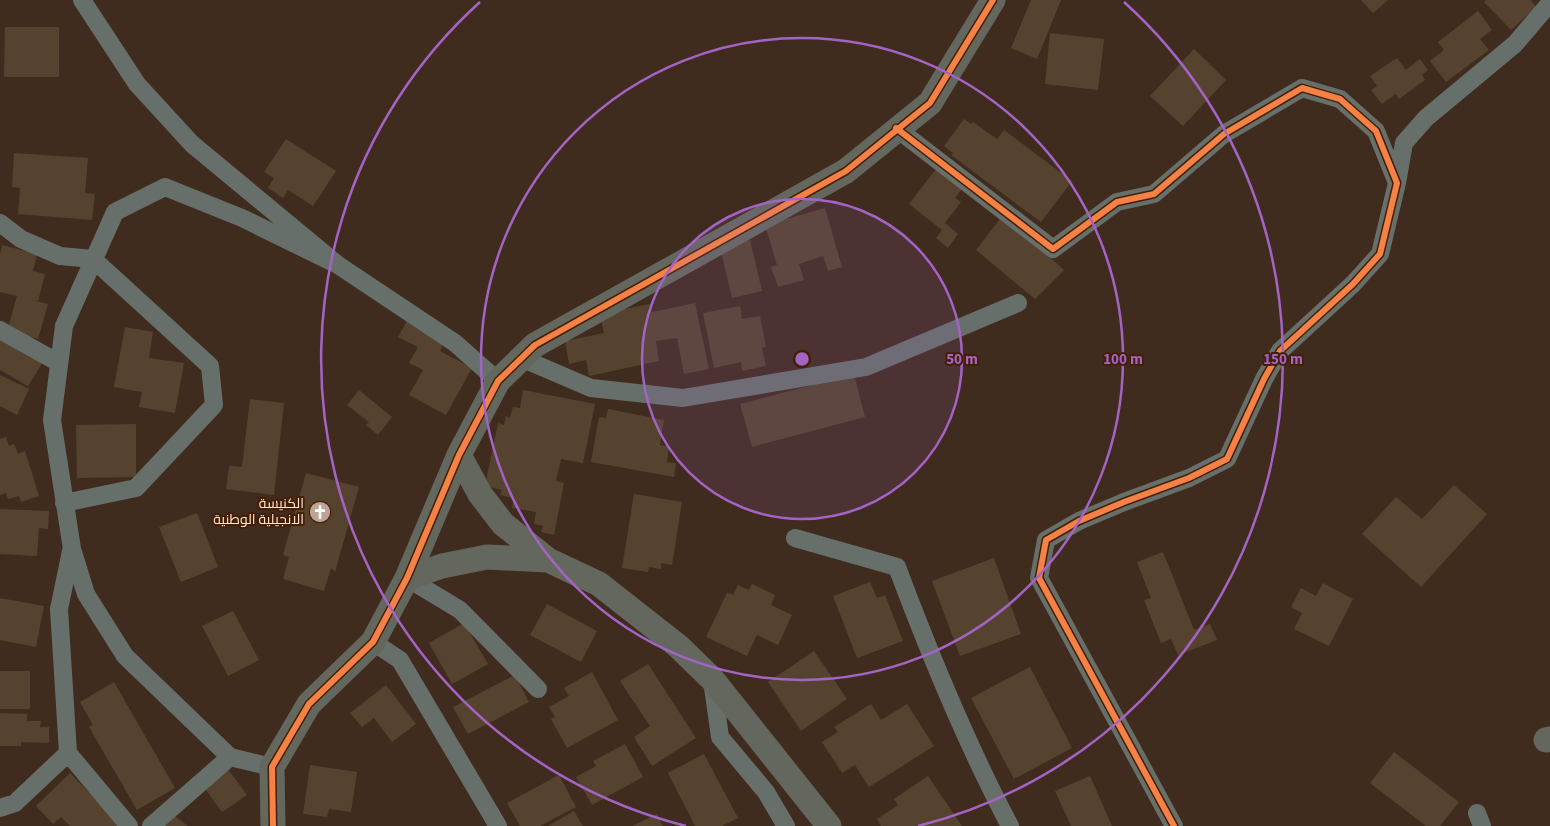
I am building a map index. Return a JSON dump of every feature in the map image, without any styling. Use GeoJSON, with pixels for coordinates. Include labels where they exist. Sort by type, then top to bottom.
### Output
{"type":"FeatureCollection","features":[{"type":"Feature","properties":{"kind":"street"},"geometry":{"type":"LineString","coordinates":[[82,0],[137,84],[192,144],[338,265],[455,343],[498,381]]}},
{"type":"Feature","properties":{"kind":"street"},"geometry":{"type":"LineString","coordinates":[[273,826],[272,767],[309,704],[373,642],[407,578],[459,455],[498,381],[535,345],[846,171],[896,128],[930,103],[993,0]]}},
{"type":"Feature","properties":{"kind":"street"},"geometry":{"type":"LineString","coordinates":[[1174,826],[1039,578],[1046,540],[1079,521],[1189,478],[1228,459],[1264,380],[1280,351],[1353,284],[1380,254],[1397,183],[1404,143],[1426,118],[1515,44],[1550,3]]}},
{"type":"Feature","properties":{"kind":"street"},"geometry":{"type":"LineString","coordinates":[[896,128],[1053,249],[1117,202],[1154,194],[1224,134],[1302,88],[1340,100],[1376,131],[1397,183]]}},
{"type":"Feature","properties":{"kind":"street"},"geometry":{"type":"LineString","coordinates":[[272,767],[230,757],[125,656],[86,594],[72,549],[52,420],[59,363],[64,326],[115,212],[165,187],[242,218],[338,265]]}},
{"type":"Feature","properties":{"kind":"street"},"geometry":{"type":"LineString","coordinates":[[0,223],[21,239],[60,256],[93,259],[210,366],[214,405],[136,488],[64,503]]}},
{"type":"Feature","properties":{"kind":"street"},"geometry":{"type":"LineString","coordinates":[[521,358],[591,388],[683,398],[866,367],[1018,303]]}},
{"type":"Feature","properties":{"kind":"street"},"geometry":{"type":"LineString","coordinates":[[0,330],[59,363]]}},
{"type":"Feature","properties":{"kind":"street"},"geometry":{"type":"LineString","coordinates":[[459,455],[480,494],[503,524],[548,560],[599,584],[678,646],[712,679],[829,826]]}},
{"type":"Feature","properties":{"kind":"street"},"geometry":{"type":"LineString","coordinates":[[795,538],[897,567],[956,715],[1010,826]]}},
{"type":"Feature","properties":{"kind":"street"},"geometry":{"type":"LineString","coordinates":[[72,549],[59,609],[68,753],[129,826]]}},
{"type":"Feature","properties":{"kind":"street"},"geometry":{"type":"LineString","coordinates":[[407,578],[442,566],[487,557],[548,560]]}},
{"type":"Feature","properties":{"kind":"street"},"geometry":{"type":"LineString","coordinates":[[407,578],[460,610],[538,689]]}},
{"type":"Feature","properties":{"kind":"street"},"geometry":{"type":"LineString","coordinates":[[373,642],[400,660],[498,826]]}},
{"type":"Feature","properties":{"kind":"street"},"geometry":{"type":"LineString","coordinates":[[712,679],[720,737],[766,792],[786,826]]}},
{"type":"Feature","properties":{"kind":"street"},"geometry":{"type":"LineString","coordinates":[[0,808],[15,803],[68,753]]}},
{"type":"Feature","properties":{"kind":"street"},"geometry":{"type":"LineString","coordinates":[[151,826],[230,757]]}},
{"type":"Feature","properties":{"kind":"building"},"geometry":{"type":"Polygon","coordinates":[[[1031,0],[1061,0],[1037,59],[1011,48],[1031,0]]]}},
{"type":"Feature","properties":{"kind":"building"},"geometry":{"type":"Polygon","coordinates":[[[1361,0],[1388,0],[1373,13],[1361,0]]]}},
{"type":"Feature","properties":{"kind":"building"},"geometry":{"type":"Polygon","coordinates":[[[1486,0],[1531,0],[1536,7],[1511,30],[1484,2],[1486,0]]]}},
{"type":"Feature","properties":{"kind":"building"},"geometry":{"type":"Polygon","coordinates":[[[1478,11],[1492,30],[1480,39],[1489,50],[1446,82],[1430,61],[1444,50],[1438,42],[1478,11]]]}},
{"type":"Feature","properties":{"kind":"building"},"geometry":{"type":"Polygon","coordinates":[[[5,27],[59,27],[59,77],[4,77],[5,27]]]}},
{"type":"Feature","properties":{"kind":"building"},"geometry":{"type":"Polygon","coordinates":[[[1050,33],[1104,39],[1098,90],[1045,84],[1050,33]]]}},
{"type":"Feature","properties":{"kind":"building"},"geometry":{"type":"Polygon","coordinates":[[[1194,49],[1226,80],[1183,126],[1150,96],[1194,49]]]}},
{"type":"Feature","properties":{"kind":"building"},"geometry":{"type":"Polygon","coordinates":[[[1397,58],[1406,70],[1420,59],[1428,70],[1422,75],[1425,80],[1399,99],[1396,94],[1382,104],[1371,90],[1377,86],[1370,76],[1397,58]]]}},
{"type":"Feature","properties":{"kind":"building"},"geometry":{"type":"Polygon","coordinates":[[[964,119],[971,124],[973,122],[997,139],[1004,130],[1072,181],[1041,222],[951,155],[953,153],[944,146],[964,119]]]}},
{"type":"Feature","properties":{"kind":"building"},"geometry":{"type":"Polygon","coordinates":[[[286,139],[336,171],[313,206],[288,190],[283,198],[268,188],[274,178],[264,172],[286,139]]]}},
{"type":"Feature","properties":{"kind":"building"},"geometry":{"type":"Polygon","coordinates":[[[14,153],[88,158],[85,193],[95,194],[92,220],[18,214],[20,188],[12,187],[14,153]]]}},
{"type":"Feature","properties":{"kind":"building"},"geometry":{"type":"Polygon","coordinates":[[[936,169],[962,189],[955,198],[961,202],[945,223],[958,234],[948,248],[936,238],[942,230],[909,204],[936,169]]]}},
{"type":"Feature","properties":{"kind":"building"},"geometry":{"type":"Polygon","coordinates":[[[825,208],[842,267],[828,271],[823,256],[799,264],[804,280],[778,287],[771,267],[777,265],[765,225],[825,208]]]}},
{"type":"Feature","properties":{"kind":"building"},"geometry":{"type":"Polygon","coordinates":[[[1003,215],[1064,270],[1035,299],[976,250],[1003,215]]]}},
{"type":"Feature","properties":{"kind":"building"},"geometry":{"type":"Polygon","coordinates":[[[750,240],[762,291],[732,298],[720,247],[750,240]]]}},
{"type":"Feature","properties":{"kind":"building"},"geometry":{"type":"Polygon","coordinates":[[[2,245],[37,254],[33,271],[45,274],[38,301],[32,300],[48,304],[38,339],[7,331],[17,296],[0,292],[0,255],[2,245]]]}},
{"type":"Feature","properties":{"kind":"building"},"geometry":{"type":"Polygon","coordinates":[[[695,303],[709,369],[684,374],[677,338],[656,341],[659,361],[589,376],[586,360],[569,364],[565,341],[604,333],[600,314],[650,304],[652,312],[695,303]]]}},
{"type":"Feature","properties":{"kind":"building"},"geometry":{"type":"Polygon","coordinates":[[[740,306],[742,319],[760,316],[766,347],[762,348],[766,366],[742,371],[741,362],[714,368],[703,313],[740,306]]]}},
{"type":"Feature","properties":{"kind":"building"},"geometry":{"type":"Polygon","coordinates":[[[407,321],[445,341],[440,351],[472,368],[446,415],[409,395],[423,370],[409,363],[418,347],[398,337],[407,321]]]}},
{"type":"Feature","properties":{"kind":"building"},"geometry":{"type":"Polygon","coordinates":[[[125,327],[153,332],[149,358],[184,363],[175,413],[139,407],[142,392],[114,387],[125,327]]]}},
{"type":"Feature","properties":{"kind":"building"},"geometry":{"type":"Polygon","coordinates":[[[0,334],[44,360],[28,386],[0,370],[0,334]]]}},
{"type":"Feature","properties":{"kind":"building"},"geometry":{"type":"Polygon","coordinates":[[[854,374],[865,417],[752,447],[740,404],[854,374]]]}},
{"type":"Feature","properties":{"kind":"building"},"geometry":{"type":"Polygon","coordinates":[[[0,375],[29,389],[17,415],[0,406],[0,375]]]}},
{"type":"Feature","properties":{"kind":"building"},"geometry":{"type":"Polygon","coordinates":[[[359,390],[392,417],[378,435],[366,425],[369,422],[347,405],[359,390]]]}},
{"type":"Feature","properties":{"kind":"building"},"geometry":{"type":"Polygon","coordinates":[[[523,390],[595,404],[583,463],[561,459],[556,481],[564,483],[554,535],[541,532],[543,526],[534,524],[536,512],[512,508],[514,498],[500,495],[502,490],[485,486],[498,423],[504,425],[506,416],[510,418],[513,407],[520,408],[523,390]]]}},
{"type":"Feature","properties":{"kind":"building"},"geometry":{"type":"Polygon","coordinates":[[[250,399],[284,403],[274,495],[226,489],[229,466],[242,467],[250,399]]]}},
{"type":"Feature","properties":{"kind":"building"},"geometry":{"type":"Polygon","coordinates":[[[608,409],[664,420],[660,445],[669,447],[667,462],[676,463],[674,477],[591,462],[599,417],[606,418],[608,409]]]}},
{"type":"Feature","properties":{"kind":"building"},"geometry":{"type":"Polygon","coordinates":[[[136,424],[136,477],[77,478],[76,425],[136,424]]]}},
{"type":"Feature","properties":{"kind":"building"},"geometry":{"type":"Polygon","coordinates":[[[6,437],[9,446],[14,444],[18,454],[25,451],[39,496],[21,502],[19,496],[8,499],[6,493],[0,495],[0,439],[6,437]]]}},
{"type":"Feature","properties":{"kind":"building"},"geometry":{"type":"Polygon","coordinates":[[[306,473],[359,487],[335,572],[331,568],[324,591],[283,579],[289,557],[283,555],[306,473]]]}},
{"type":"Feature","properties":{"kind":"building"},"geometry":{"type":"Polygon","coordinates":[[[1454,485],[1487,514],[1421,587],[1362,534],[1396,497],[1422,519],[1454,485]]]}},
{"type":"Feature","properties":{"kind":"building"},"geometry":{"type":"Polygon","coordinates":[[[634,494],[682,502],[672,565],[661,563],[661,569],[649,567],[648,572],[622,568],[634,494]]]}},
{"type":"Feature","properties":{"kind":"building"},"geometry":{"type":"Polygon","coordinates":[[[0,509],[49,511],[48,529],[39,528],[37,556],[0,554],[0,509]]]}},
{"type":"Feature","properties":{"kind":"building"},"geometry":{"type":"Polygon","coordinates":[[[197,513],[218,567],[181,582],[159,527],[197,513]]]}},
{"type":"Feature","properties":{"kind":"building"},"geometry":{"type":"Polygon","coordinates":[[[1163,552],[1194,630],[1210,624],[1217,640],[1178,655],[1171,639],[1161,643],[1144,600],[1151,598],[1137,562],[1163,552]]]}},
{"type":"Feature","properties":{"kind":"building"},"geometry":{"type":"Polygon","coordinates":[[[994,558],[1021,634],[960,656],[932,581],[994,558]]]}},
{"type":"Feature","properties":{"kind":"building"},"geometry":{"type":"Polygon","coordinates":[[[870,582],[877,598],[885,595],[903,641],[857,658],[833,596],[870,582]]]}},
{"type":"Feature","properties":{"kind":"building"},"geometry":{"type":"Polygon","coordinates":[[[1323,583],[1353,599],[1329,646],[1294,629],[1302,613],[1291,607],[1301,588],[1316,596],[1323,583]]]}},
{"type":"Feature","properties":{"kind":"building"},"geometry":{"type":"Polygon","coordinates":[[[752,584],[775,595],[771,605],[792,615],[778,645],[757,635],[747,656],[706,637],[727,593],[733,595],[738,585],[749,590],[752,584]]]}},
{"type":"Feature","properties":{"kind":"building"},"geometry":{"type":"Polygon","coordinates":[[[0,598],[44,606],[36,647],[0,640],[0,598]]]}},
{"type":"Feature","properties":{"kind":"building"},"geometry":{"type":"Polygon","coordinates":[[[547,604],[597,631],[581,662],[530,635],[547,604]]]}},
{"type":"Feature","properties":{"kind":"building"},"geometry":{"type":"Polygon","coordinates":[[[233,611],[259,660],[228,676],[202,626],[233,611]]]}},
{"type":"Feature","properties":{"kind":"building"},"geometry":{"type":"Polygon","coordinates":[[[464,623],[488,664],[452,684],[429,643],[464,623]]]}},
{"type":"Feature","properties":{"kind":"building"},"geometry":{"type":"Polygon","coordinates":[[[814,651],[847,699],[801,731],[768,682],[814,651]]]}},
{"type":"Feature","properties":{"kind":"building"},"geometry":{"type":"Polygon","coordinates":[[[648,664],[696,738],[652,766],[634,737],[650,726],[620,681],[648,664]]]}},
{"type":"Feature","properties":{"kind":"building"},"geometry":{"type":"Polygon","coordinates":[[[1030,667],[1072,748],[1014,779],[971,698],[1030,667]]]}},
{"type":"Feature","properties":{"kind":"building"},"geometry":{"type":"Polygon","coordinates":[[[0,671],[30,671],[30,709],[0,709],[0,671]]]}},
{"type":"Feature","properties":{"kind":"building"},"geometry":{"type":"Polygon","coordinates":[[[592,672],[618,720],[567,748],[551,719],[555,717],[549,707],[569,696],[564,688],[592,672]]]}},
{"type":"Feature","properties":{"kind":"building"},"geometry":{"type":"Polygon","coordinates":[[[515,675],[529,702],[468,734],[453,707],[515,675]]]}},
{"type":"Feature","properties":{"kind":"building"},"geometry":{"type":"Polygon","coordinates":[[[114,682],[175,788],[137,810],[89,727],[93,725],[80,702],[114,682]]]}},
{"type":"Feature","properties":{"kind":"building"},"geometry":{"type":"Polygon","coordinates":[[[386,685],[416,724],[392,742],[374,718],[362,727],[350,713],[386,685]]]}},
{"type":"Feature","properties":{"kind":"building"},"geometry":{"type":"Polygon","coordinates":[[[871,704],[881,720],[907,704],[934,746],[869,787],[855,765],[842,773],[822,742],[838,732],[834,727],[871,704]]]}},
{"type":"Feature","properties":{"kind":"building"},"geometry":{"type":"Polygon","coordinates":[[[0,713],[27,714],[27,721],[41,721],[40,727],[49,727],[49,743],[21,742],[21,746],[0,746],[0,713]]]}},
{"type":"Feature","properties":{"kind":"building"},"geometry":{"type":"Polygon","coordinates":[[[625,744],[643,777],[592,805],[576,777],[596,766],[593,761],[625,744]]]}},
{"type":"Feature","properties":{"kind":"building"},"geometry":{"type":"Polygon","coordinates":[[[1394,752],[1459,802],[1440,826],[1426,826],[1370,783],[1394,752]]]}},
{"type":"Feature","properties":{"kind":"building"},"geometry":{"type":"Polygon","coordinates":[[[704,754],[738,818],[722,826],[695,826],[668,773],[704,754]]]}},
{"type":"Feature","properties":{"kind":"building"},"geometry":{"type":"Polygon","coordinates":[[[310,765],[357,772],[351,812],[329,809],[327,817],[303,814],[310,765]]]}},
{"type":"Feature","properties":{"kind":"building"},"geometry":{"type":"Polygon","coordinates":[[[227,768],[247,795],[222,812],[203,786],[227,768]]]}},
{"type":"Feature","properties":{"kind":"building"},"geometry":{"type":"Polygon","coordinates":[[[70,773],[122,826],[70,826],[61,817],[53,824],[36,806],[70,773]]]}},
{"type":"Feature","properties":{"kind":"building"},"geometry":{"type":"Polygon","coordinates":[[[559,775],[576,807],[540,826],[520,826],[507,803],[559,775]]]}},
{"type":"Feature","properties":{"kind":"building"},"geometry":{"type":"Polygon","coordinates":[[[928,776],[962,826],[881,826],[877,819],[898,805],[894,799],[928,776]]]}},
{"type":"Feature","properties":{"kind":"building"},"geometry":{"type":"Polygon","coordinates":[[[1090,776],[1112,826],[1071,826],[1055,791],[1090,776]]]}},
{"type":"Feature","properties":{"kind":"building"},"geometry":{"type":"Polygon","coordinates":[[[574,811],[583,826],[548,826],[574,811]]]}},
{"type":"Feature","properties":{"kind":"building"},"geometry":{"type":"Polygon","coordinates":[[[172,814],[188,826],[163,826],[172,814]]]}},
{"type":"Feature","properties":{"kind":"building"},"geometry":{"type":"Polygon","coordinates":[[[657,814],[663,826],[632,826],[657,814]]]}},
{"type":"Feature","properties":{"kind":"cycle path"},"geometry":{"type":"LineString","coordinates":[[273,826],[272,767],[309,704],[373,642],[407,578],[459,455],[498,381],[535,345],[846,171],[930,103],[993,0]]}},
{"type":"Feature","properties":{"kind":"cycle path"},"geometry":{"type":"LineString","coordinates":[[896,128],[1053,249],[1117,202],[1154,194],[1224,134],[1302,88],[1340,99],[1376,131],[1397,183],[1380,254],[1353,284],[1280,351],[1264,379],[1227,459],[1189,478],[1079,521],[1046,540],[1039,578],[1174,826]]}},
{"type":"Feature","properties":{"kind":"place","name":"الكنيسة الانجيلية الوطنية"},"geometry":{"type":"Point","coordinates":[320,512]}}]}
